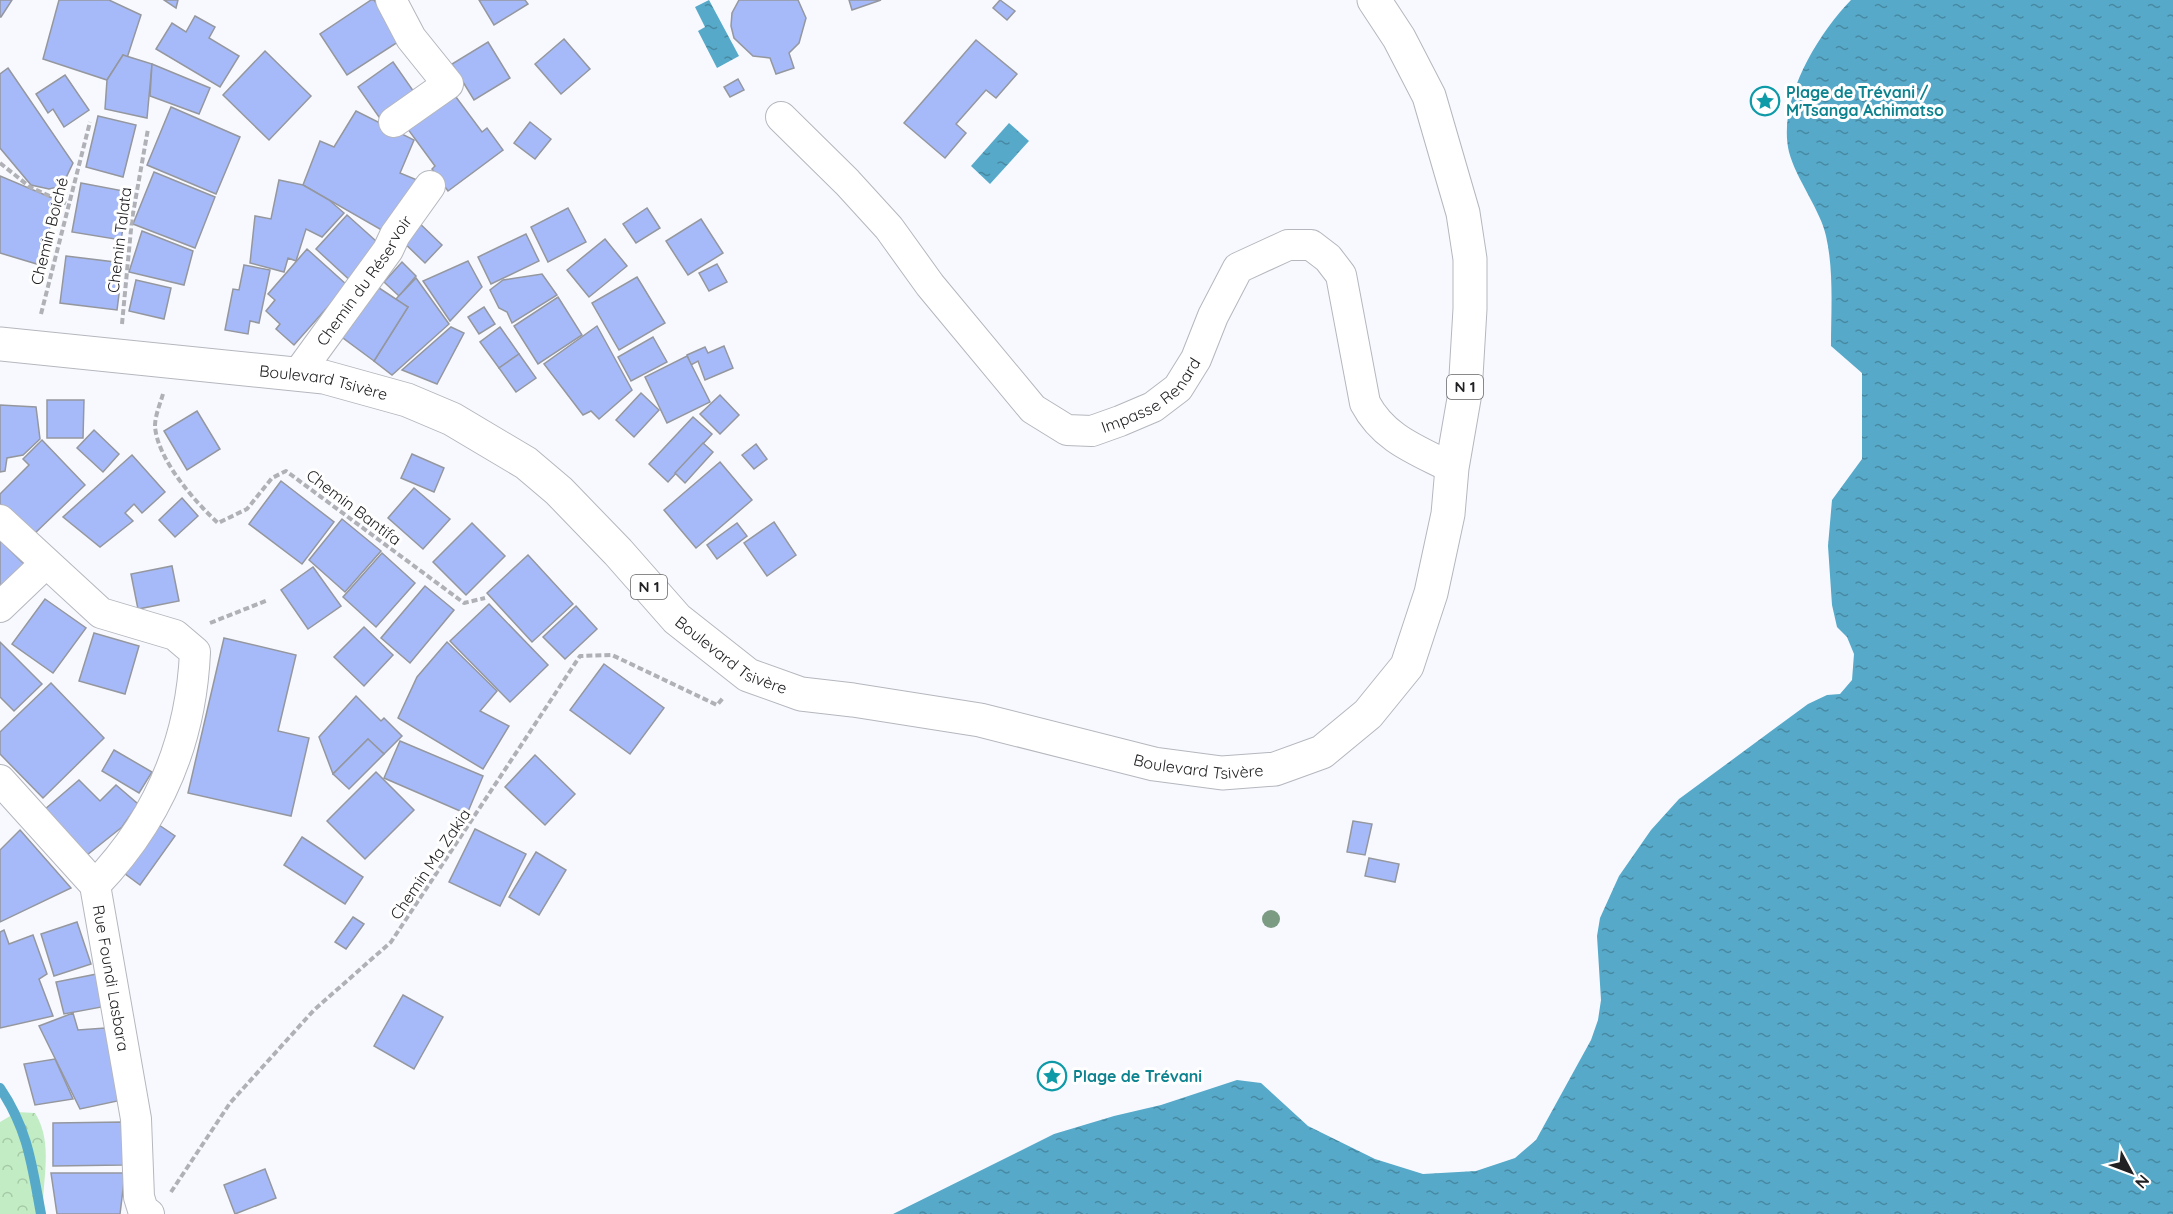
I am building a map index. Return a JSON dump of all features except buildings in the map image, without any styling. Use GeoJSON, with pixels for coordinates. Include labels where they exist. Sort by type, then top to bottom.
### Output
{"type":"FeatureCollection","features":[{"type":"Feature","properties":{"kind":"main road","name":"N 1"},"geometry":{"type":"LineString","coordinates":[[1374,0],[1399,38],[1429,96],[1463,213],[1470,259],[1470,309],[1465,393],[1452,468]]}},
{"type":"Feature","properties":{"kind":"main road","name":"Boulevard Tsivère"},"geometry":{"type":"LineString","coordinates":[[0,344],[324,377],[407,400],[452,419],[526,463],[559,491],[618,552],[677,620],[748,675],[801,694],[853,699],[980,720],[1154,765],[1222,773],[1275,769],[1322,752],[1368,714],[1407,666],[1431,593],[1448,514],[1452,468]]}},
{"type":"Feature","properties":{"kind":"street"},"geometry":{"type":"LineString","coordinates":[[391,0],[411,38],[448,84],[394,122]]}},
{"type":"Feature","properties":{"kind":"street","name":"Impasse Renard"},"geometry":{"type":"LineString","coordinates":[[781,117],[847,182],[888,228],[930,285],[1033,409],[1067,430],[1092,431],[1153,407],[1178,388],[1196,359],[1213,316],[1238,268],[1288,245],[1311,245],[1328,258],[1341,275],[1365,403],[1374,420],[1388,434],[1452,468]]}},
{"type":"Feature","properties":{"kind":"street","name":"Chemin du Réservoir"},"geometry":{"type":"LineString","coordinates":[[297,375],[388,250],[395,235],[430,186]]}},
{"type":"Feature","properties":{"kind":"street"},"geometry":{"type":"LineString","coordinates":[[0,520],[101,613],[175,635],[195,652],[190,703],[170,772],[150,817],[116,863],[95,885]]}},
{"type":"Feature","properties":{"kind":"street"},"geometry":{"type":"LineString","coordinates":[[0,607],[46,563]]}},
{"type":"Feature","properties":{"kind":"street","name":"Rue Foundi Lasbara"},"geometry":{"type":"LineString","coordinates":[[0,780],[95,885],[136,1119],[139,1197],[154,1206]]}},
{"type":"Feature","properties":{"kind":"path","name":"Chemin Boiché"},"geometry":{"type":"LineString","coordinates":[[33,347],[67,204],[90,122]]}},
{"type":"Feature","properties":{"kind":"path","name":"Chemin Talata"},"geometry":{"type":"LineString","coordinates":[[119,356],[132,219],[148,129]]}},
{"type":"Feature","properties":{"kind":"path"},"geometry":{"type":"LineString","coordinates":[[0,163],[30,187],[67,204]]}},
{"type":"Feature","properties":{"kind":"path","name":"Chemin Bantifa"},"geometry":{"type":"LineString","coordinates":[[170,361],[155,426],[164,452],[192,500],[218,523],[247,509],[272,478],[286,471],[464,603],[485,598]]}},
{"type":"Feature","properties":{"kind":"path"},"geometry":{"type":"LineString","coordinates":[[175,635],[268,600]]}},
{"type":"Feature","properties":{"kind":"path","name":"Chemin Ma Zakia"},"geometry":{"type":"LineString","coordinates":[[154,1206],[230,1103],[314,1010],[391,942],[580,656],[612,655],[717,705],[748,675]]}},
{"type":"Feature","properties":{"kind":"green space"},"geometry":{"type":"Polygon","coordinates":[[[17,1112],[35,1113],[41,1125],[46,1149],[43,1214],[0,1214],[0,1122],[17,1112]]]}},
{"type":"Feature","properties":{"kind":"water"},"geometry":{"type":"Polygon","coordinates":[[[709,0],[739,56],[717,68],[698,31],[705,27],[695,7],[709,0]]]}},
{"type":"Feature","properties":{"kind":"water"},"geometry":{"type":"Polygon","coordinates":[[[1851,0],[2173,0],[2173,1214],[893,1214],[1054,1134],[1161,1105],[1237,1080],[1261,1083],[1308,1126],[1375,1159],[1423,1174],[1476,1171],[1515,1158],[1536,1140],[1591,1040],[1598,1020],[1601,1000],[1597,936],[1600,918],[1619,876],[1651,830],[1679,799],[1808,704],[1827,695],[1840,694],[1852,680],[1854,654],[1847,637],[1837,627],[1832,605],[1828,546],[1832,500],[1862,459],[1862,373],[1831,346],[1832,305],[1829,249],[1819,216],[1792,162],[1787,132],[1794,91],[1803,70],[1825,31],[1851,0]]]}},
{"type":"Feature","properties":{"kind":"water"},"geometry":{"type":"Polygon","coordinates":[[[1009,123],[1029,141],[990,184],[971,166],[1009,123]]]}},
{"type":"Feature","properties":{"kind":"waterway"},"geometry":{"type":"LineString","coordinates":[[0,1088],[17,1118],[28,1148],[41,1214]]}},
{"type":"Feature","properties":{"kind":"place","name":"Plage de Trévani / M'Tsanga Achimatso"},"geometry":{"type":"Point","coordinates":[1765,101]}},
{"type":"Feature","properties":{"kind":"place","name":"Plage de Trévani"},"geometry":{"type":"Point","coordinates":[1052,1076]}}]}
